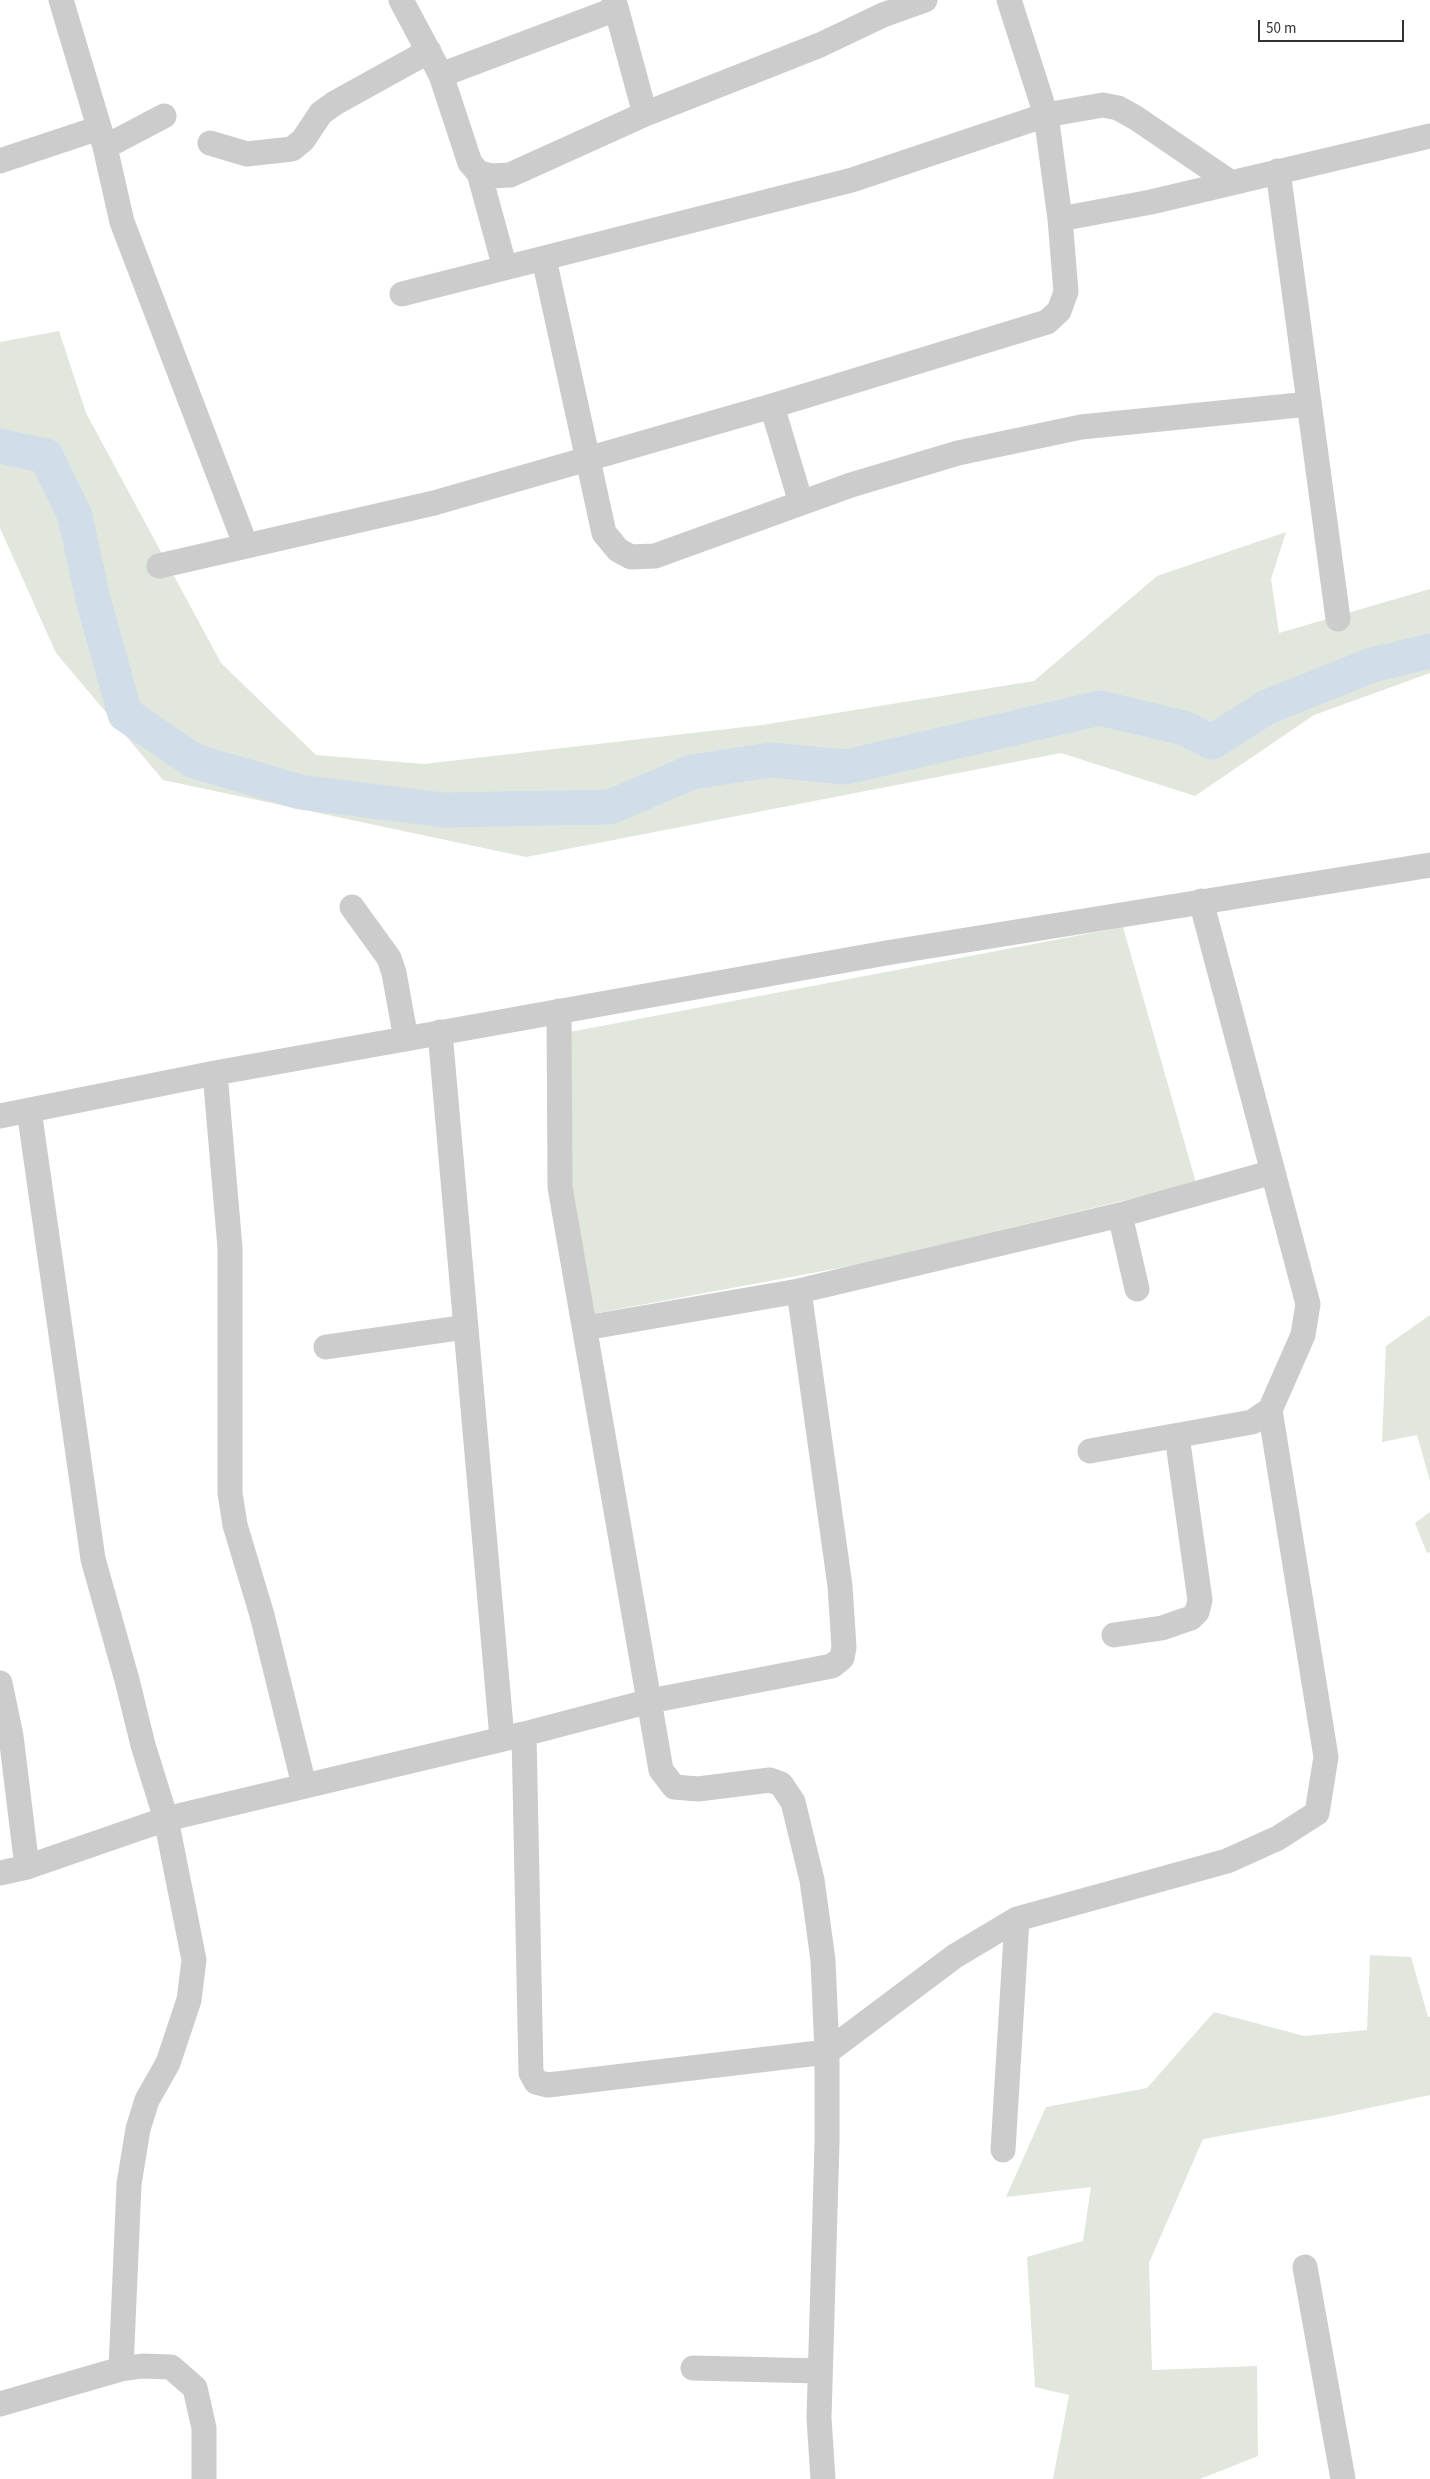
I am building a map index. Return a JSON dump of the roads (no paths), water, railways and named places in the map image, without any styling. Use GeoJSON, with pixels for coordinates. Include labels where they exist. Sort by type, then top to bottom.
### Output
{"type":"FeatureCollection","features":[{"type":"Feature","properties":{"kind":"street"},"geometry":{"type":"LineString","coordinates":[[61,0],[102,138],[122,222],[246,546]]}},
{"type":"Feature","properties":{"kind":"street"},"geometry":{"type":"LineString","coordinates":[[401,0],[441,75],[470,163],[479,173],[505,268]]}},
{"type":"Feature","properties":{"kind":"street"},"geometry":{"type":"LineString","coordinates":[[479,173],[491,176],[510,175],[645,114],[820,46],[881,8],[925,0]]}},
{"type":"Feature","properties":{"kind":"street"},"geometry":{"type":"LineString","coordinates":[[160,566],[434,503],[772,406],[1047,322],[1059,312],[1066,292],[1060,219],[1046,115],[1009,0]]}},
{"type":"Feature","properties":{"kind":"street"},"geometry":{"type":"LineString","coordinates":[[441,75],[615,4],[645,114]]}},
{"type":"Feature","properties":{"kind":"street"},"geometry":{"type":"LineString","coordinates":[[210,143],[247,154],[292,150],[303,140],[322,114],[335,103],[429,51]]}},
{"type":"Feature","properties":{"kind":"street"},"geometry":{"type":"LineString","coordinates":[[402,294],[852,180],[1046,115],[1102,105],[1118,108],[1230,182]]}},
{"type":"Feature","properties":{"kind":"street"},"geometry":{"type":"LineString","coordinates":[[0,161],[102,138],[164,116]]}},
{"type":"Feature","properties":{"kind":"street"},"geometry":{"type":"LineString","coordinates":[[1060,219],[1151,202],[1278,170],[1430,136]]}},
{"type":"Feature","properties":{"kind":"street"},"geometry":{"type":"LineString","coordinates":[[1278,170],[1338,619]]}},
{"type":"Feature","properties":{"kind":"street"},"geometry":{"type":"LineString","coordinates":[[544,259],[604,533],[618,550],[632,557],[655,556],[851,485],[958,453],[1081,427],[1309,404]]}},
{"type":"Feature","properties":{"kind":"street"},"geometry":{"type":"LineString","coordinates":[[772,406],[801,503]]}},
{"type":"Feature","properties":{"kind":"street"},"geometry":{"type":"LineString","coordinates":[[0,1116],[215,1073],[559,1011],[1201,901],[1430,865]]}},
{"type":"Feature","properties":{"kind":"street"},"geometry":{"type":"LineString","coordinates":[[1090,1452],[1252,1422],[1270,1410],[1303,1335],[1308,1304],[1201,901]]}},
{"type":"Feature","properties":{"kind":"street"},"geometry":{"type":"LineString","coordinates":[[352,907],[389,958],[394,973],[406,1039]]}},
{"type":"Feature","properties":{"kind":"street"},"geometry":{"type":"LineString","coordinates":[[559,1011],[560,1187],[661,1770],[674,1788],[698,1789],[770,1780],[782,1784],[793,1802],[812,1880],[823,1960],[827,2052],[827,2143],[820,2371],[823,2479]]}},
{"type":"Feature","properties":{"kind":"street"},"geometry":{"type":"LineString","coordinates":[[440,1032],[466,1327],[513,1736],[530,2073],[536,2082],[548,2085],[827,2052],[955,1956],[1017,1919],[1226,1861],[1278,1838],[1317,1813],[1326,1757],[1270,1410]]}},
{"type":"Feature","properties":{"kind":"street"},"geometry":{"type":"LineString","coordinates":[[215,1073],[230,1248],[230,1493],[235,1525],[262,1615],[304,1785]]}},
{"type":"Feature","properties":{"kind":"street"},"geometry":{"type":"LineString","coordinates":[[29,1110],[93,1559],[143,1745],[166,1819],[194,1960],[189,2000],[168,2063],[147,2100],[138,2129],[129,2184],[121,2369]]}},
{"type":"Feature","properties":{"kind":"street"},"geometry":{"type":"LineString","coordinates":[[585,1328],[799,1291],[1120,1215],[1273,1172]]}},
{"type":"Feature","properties":{"kind":"street"},"geometry":{"type":"LineString","coordinates":[[1120,1215],[1137,1289]]}},
{"type":"Feature","properties":{"kind":"street"},"geometry":{"type":"LineString","coordinates":[[0,1873],[27,1867],[166,1819],[513,1736],[650,1701],[832,1666],[842,1658],[844,1646],[840,1586],[799,1291]]}},
{"type":"Feature","properties":{"kind":"street"},"geometry":{"type":"LineString","coordinates":[[326,1347],[466,1327]]}},
{"type":"Feature","properties":{"kind":"street"},"geometry":{"type":"LineString","coordinates":[[1114,1635],[1162,1628],[1190,1618],[1197,1612],[1200,1600],[1177,1436]]}},
{"type":"Feature","properties":{"kind":"street"},"geometry":{"type":"LineString","coordinates":[[0,1683],[11,1736],[27,1867]]}},
{"type":"Feature","properties":{"kind":"street"},"geometry":{"type":"LineString","coordinates":[[1003,2150],[1017,1919]]}},
{"type":"Feature","properties":{"kind":"street"},"geometry":{"type":"LineString","coordinates":[[1305,2267],[1342,2479]]}},
{"type":"Feature","properties":{"kind":"street"},"geometry":{"type":"LineString","coordinates":[[0,2404],[121,2369],[142,2366],[171,2367],[195,2388],[204,2428],[204,2479]]}},
{"type":"Feature","properties":{"kind":"street"},"geometry":{"type":"LineString","coordinates":[[693,2368],[820,2371]]}},
{"type":"Feature","properties":{"kind":"waterway"},"geometry":{"type":"LineString","coordinates":[[0,446],[46,456],[75,516],[93,599],[125,714],[194,761],[300,792],[443,810],[610,807],[692,772],[770,760],[846,767],[1100,708],[1184,728],[1212,742],[1267,707],[1372,665],[1430,651]]}}]}
